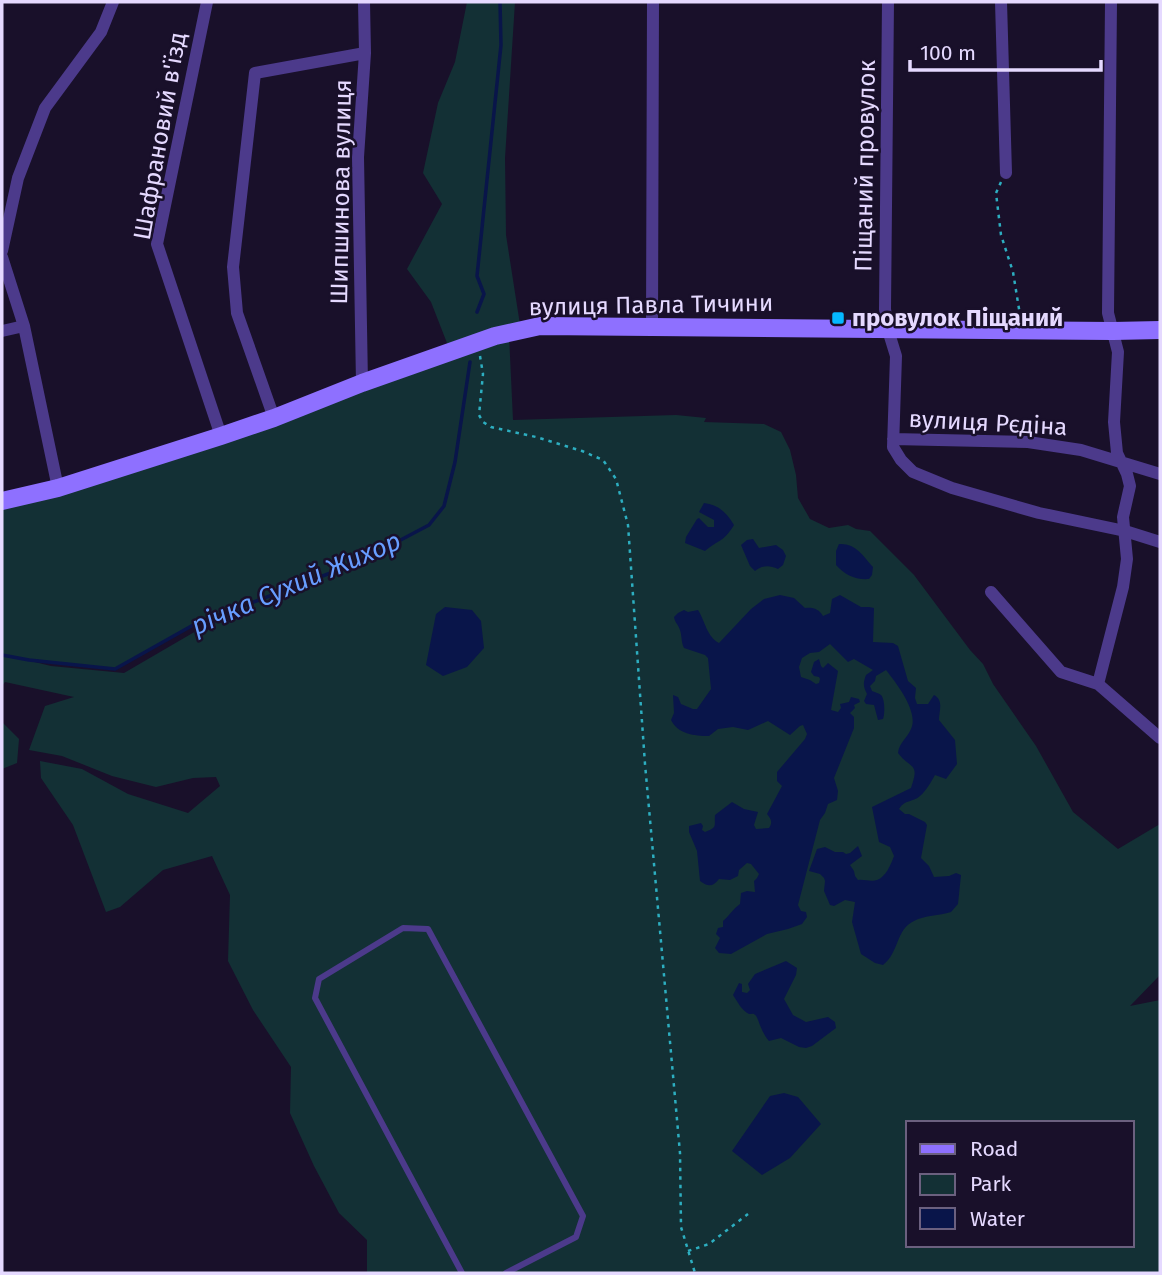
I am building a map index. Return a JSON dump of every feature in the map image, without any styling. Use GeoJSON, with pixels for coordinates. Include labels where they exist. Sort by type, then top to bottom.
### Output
{"type":"FeatureCollection","features":[{"type":"Feature","properties":{"kind":"main road","name":"вулиця Павла Тичини"},"geometry":{"type":"LineString","coordinates":[[2,501],[58,488],[221,436],[495,336],[540,326],[1160,330]]}},
{"type":"Feature","properties":{"kind":"street"},"geometry":{"type":"LineString","coordinates":[[2,251],[18,178],[45,108],[101,32],[113,2]]}},
{"type":"Feature","properties":{"kind":"street","name":"Шафрановий в'їзд"},"geometry":{"type":"LineString","coordinates":[[207,2],[157,244],[221,436]]}},
{"type":"Feature","properties":{"kind":"street","name":"Шипшинова вулиця"},"geometry":{"type":"LineString","coordinates":[[362,383],[358,157],[365,53],[364,2]]}},
{"type":"Feature","properties":{"kind":"street"},"geometry":{"type":"LineString","coordinates":[[652,327],[653,2]]}},
{"type":"Feature","properties":{"kind":"street","name":"Піщаний провулок"},"geometry":{"type":"LineString","coordinates":[[888,2],[884,309],[896,356],[893,439]]}},
{"type":"Feature","properties":{"kind":"street"},"geometry":{"type":"LineString","coordinates":[[1001,2],[1006,173]]}},
{"type":"Feature","properties":{"kind":"street"},"geometry":{"type":"LineString","coordinates":[[1098,684],[1123,587],[1127,559],[1123,517],[1130,486],[1117,453],[1114,422],[1118,352],[1108,313],[1111,2]]}},
{"type":"Feature","properties":{"kind":"street"},"geometry":{"type":"LineString","coordinates":[[274,418],[237,313],[233,267],[255,73],[365,53]]}},
{"type":"Feature","properties":{"kind":"street"},"geometry":{"type":"LineString","coordinates":[[2,257],[24,326],[58,488]]}},
{"type":"Feature","properties":{"kind":"street"},"geometry":{"type":"LineString","coordinates":[[2,331],[24,326]]}},
{"type":"Feature","properties":{"kind":"street"},"geometry":{"type":"LineString","coordinates":[[893,439],[893,447],[913,472],[952,488],[1039,513],[1125,531],[1160,542]]}},
{"type":"Feature","properties":{"kind":"street","name":"вулиця Рєдіна"},"geometry":{"type":"LineString","coordinates":[[893,439],[1027,442],[1081,450],[1160,474]]}},
{"type":"Feature","properties":{"kind":"street"},"geometry":{"type":"LineString","coordinates":[[992,593],[1061,672],[1098,684],[1160,738]]}},
{"type":"Feature","properties":{"kind":"lane"},"geometry":{"type":"LineString","coordinates":[[462,1273],[315,998],[318,979],[403,928],[428,929],[583,1216],[576,1237],[506,1273]]}},
{"type":"Feature","properties":{"kind":"path"},"geometry":{"type":"LineString","coordinates":[[1006,173],[996,193],[1001,234],[1013,272],[1022,331]]}},
{"type":"Feature","properties":{"kind":"path"},"geometry":{"type":"LineString","coordinates":[[477,343],[483,374],[479,415],[483,422],[491,427],[536,437],[603,460],[616,479],[628,524],[645,764],[680,1153],[681,1227],[695,1273]]}},
{"type":"Feature","properties":{"kind":"path"},"geometry":{"type":"LineString","coordinates":[[688,1251],[709,1244],[748,1213]]}},
{"type":"Feature","properties":{"kind":"green space"},"geometry":{"type":"Polygon","coordinates":[[[467,2],[515,2],[505,158],[506,235],[521,331],[509,335],[513,420],[676,415],[706,418],[704,422],[764,424],[781,432],[790,450],[798,498],[810,519],[829,528],[848,525],[870,531],[914,575],[983,664],[993,684],[1036,746],[1073,812],[1118,849],[1160,824],[1160,975],[1130,1006],[1160,1000],[1160,1273],[367,1273],[367,1240],[339,1213],[290,1113],[291,1067],[253,1010],[228,961],[230,895],[212,856],[163,870],[120,907],[106,912],[73,825],[41,778],[40,761],[82,769],[128,794],[188,813],[220,786],[216,777],[193,778],[156,787],[112,776],[62,756],[29,750],[45,706],[74,697],[5,682],[2,686],[2,501],[58,488],[453,347],[447,343],[431,302],[407,269],[442,204],[423,173],[438,103],[455,62],[467,2]],[[203,621],[115,669],[14,657],[51,666],[124,673],[203,627],[214,632],[203,621]]]}},
{"type":"Feature","properties":{"kind":"green space"},"geometry":{"type":"Polygon","coordinates":[[[2,722],[19,739],[17,763],[2,769],[2,722]]]}},
{"type":"Feature","properties":{"kind":"water"},"geometry":{"type":"Polygon","coordinates":[[[704,503],[722,510],[734,525],[724,538],[705,551],[685,543],[697,519],[708,527],[714,527],[714,520],[699,512],[704,503]]]}},
{"type":"Feature","properties":{"kind":"water"},"geometry":{"type":"Polygon","coordinates":[[[753,539],[759,548],[776,545],[783,550],[786,556],[783,565],[778,569],[766,566],[755,571],[741,545],[753,539]]]}},
{"type":"Feature","properties":{"kind":"water"},"geometry":{"type":"Polygon","coordinates":[[[839,544],[855,548],[873,567],[869,579],[851,576],[836,565],[839,544]]]}},
{"type":"Feature","properties":{"kind":"water"},"geometry":{"type":"Polygon","coordinates":[[[780,595],[794,598],[805,608],[816,609],[823,616],[830,613],[832,599],[840,595],[861,607],[874,608],[873,642],[893,643],[898,646],[908,681],[916,688],[917,704],[928,704],[934,695],[937,697],[940,703],[939,720],[955,740],[957,764],[946,779],[935,775],[922,794],[899,809],[927,825],[921,858],[934,877],[956,873],[961,875],[958,904],[951,912],[923,918],[908,925],[883,965],[861,954],[852,922],[855,902],[845,900],[834,906],[830,905],[824,891],[824,878],[809,871],[817,849],[825,847],[846,854],[858,846],[862,856],[850,865],[858,880],[877,880],[888,870],[894,856],[890,847],[879,842],[872,807],[911,788],[915,774],[913,767],[898,753],[911,729],[912,715],[906,698],[886,670],[876,676],[870,686],[883,700],[884,717],[878,720],[874,705],[864,701],[867,694],[865,678],[873,670],[854,659],[848,662],[830,644],[819,652],[802,658],[799,667],[801,677],[819,683],[819,677],[811,672],[814,662],[819,659],[823,668],[828,663],[838,671],[831,710],[838,712],[840,704],[849,702],[851,697],[859,699],[860,702],[854,705],[855,708],[850,713],[854,717],[854,728],[834,778],[838,791],[837,800],[828,804],[820,820],[798,905],[801,911],[806,912],[807,917],[802,924],[767,934],[731,954],[719,953],[715,948],[720,938],[716,934],[718,928],[723,927],[723,921],[740,904],[741,893],[755,892],[754,881],[759,874],[747,863],[739,870],[738,876],[730,880],[719,879],[710,885],[700,881],[697,851],[689,826],[701,823],[705,832],[712,829],[715,815],[732,802],[744,809],[758,812],[754,825],[756,829],[769,828],[771,821],[767,814],[782,786],[777,781],[777,772],[807,734],[803,725],[790,735],[768,721],[748,730],[733,727],[718,729],[709,736],[692,735],[674,725],[671,720],[674,713],[673,695],[678,697],[681,704],[697,709],[711,689],[708,658],[684,648],[674,617],[684,610],[698,610],[709,633],[719,643],[751,609],[764,599],[780,595]]]}},
{"type":"Feature","properties":{"kind":"water"},"geometry":{"type":"Polygon","coordinates":[[[445,607],[472,610],[481,621],[484,648],[467,667],[443,676],[426,665],[436,614],[445,607]]]}},
{"type":"Feature","properties":{"kind":"water"},"geometry":{"type":"Polygon","coordinates":[[[786,961],[797,968],[784,999],[793,1015],[806,1022],[828,1017],[835,1022],[836,1028],[806,1048],[781,1038],[769,1041],[756,1016],[744,1011],[733,995],[739,983],[742,984],[742,992],[747,993],[750,990],[748,984],[755,974],[786,961]]]}},
{"type":"Feature","properties":{"kind":"water"},"geometry":{"type":"Polygon","coordinates":[[[784,1093],[798,1097],[821,1124],[790,1158],[762,1175],[732,1151],[770,1096],[784,1093]]]}},
{"type":"Feature","properties":{"kind":"waterway","name":"річка Сухий Жихор"},"geometry":{"type":"LineString","coordinates":[[477,312],[484,294],[477,276],[501,45],[500,2]]}},
{"type":"Feature","properties":{"kind":"waterway","name":"річка Сухий Жихор"},"geometry":{"type":"LineString","coordinates":[[2,655],[115,669],[195,624],[357,563],[429,525],[444,506],[455,462],[470,362]]}},
{"type":"Feature","properties":{"kind":"place","name":"провулок Піщаний"},"geometry":{"type":"Point","coordinates":[838,318]}}]}
